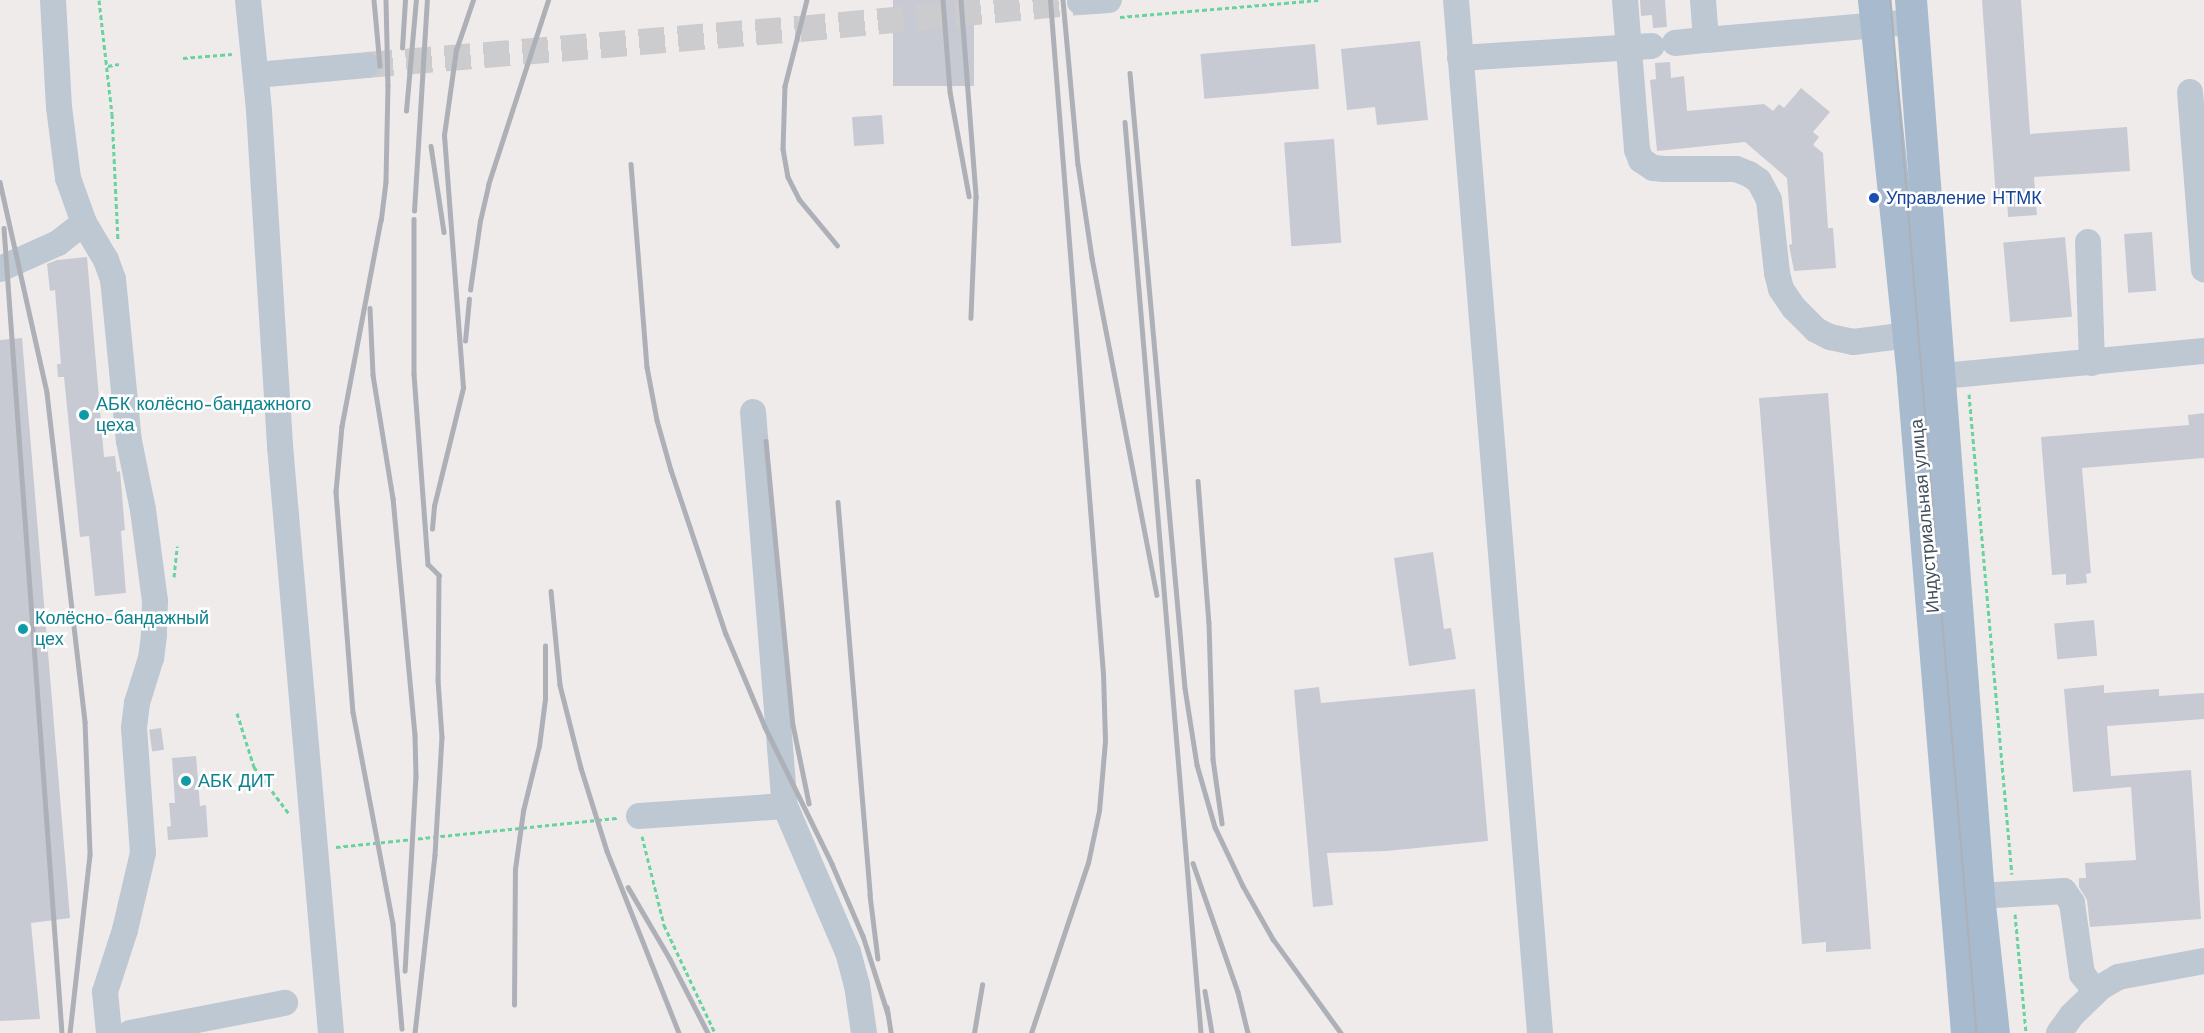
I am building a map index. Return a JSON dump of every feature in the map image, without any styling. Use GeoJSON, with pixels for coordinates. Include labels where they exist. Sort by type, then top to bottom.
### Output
{"type":"FeatureCollection","features":[{"type":"Feature","properties":{"kind":"main road","name":"Индустриальная улица"},"geometry":{"type":"LineString","coordinates":[[1912,11],[1923,333]]}},
{"type":"Feature","properties":{"kind":"main road","name":"Индустриальная улица"},"geometry":{"type":"LineString","coordinates":[[1876,12],[1923,333],[1940,376],[1967,897],[1966,1033]]}},
{"type":"Feature","properties":{"kind":"main road","name":"Индустриальная улица"},"geometry":{"type":"LineString","coordinates":[[1967,897],[1994,1033]]}},
{"type":"Feature","properties":{"kind":"lane"},"geometry":{"type":"LineString","coordinates":[[52,0],[63,145],[68,178],[84,223],[106,260],[113,279],[129,441],[143,510],[155,601],[153,646],[137,703],[134,728],[143,853],[128,921],[105,992],[109,1033]]}},
{"type":"Feature","properties":{"kind":"lane"},"geometry":{"type":"LineString","coordinates":[[248,0],[256,75],[280,446],[332,1033]]}},
{"type":"Feature","properties":{"kind":"lane"},"geometry":{"type":"LineString","coordinates":[[1456,0],[1540,1033]]}},
{"type":"Feature","properties":{"kind":"lane"},"geometry":{"type":"LineString","coordinates":[[1624,0],[1652,45],[1637,150],[1641,160],[1653,168],[1736,169],[1749,174],[1766,190],[1781,289],[1816,330],[1843,341],[1923,333]]}},
{"type":"Feature","properties":{"kind":"lane"},"geometry":{"type":"LineString","coordinates":[[1703,0],[1706,40]]}},
{"type":"Feature","properties":{"kind":"lane"},"geometry":{"type":"LineString","coordinates":[[1080,2],[1113,9]]}},
{"type":"Feature","properties":{"kind":"lane"},"geometry":{"type":"LineString","coordinates":[[1460,58],[1706,40],[1876,12],[1912,11]]}},
{"type":"Feature","properties":{"kind":"lane"},"geometry":{"type":"LineString","coordinates":[[256,75],[367,64]]}},
{"type":"Feature","properties":{"kind":"lane"},"geometry":{"type":"LineString","coordinates":[[2190,92],[2204,269]]}},
{"type":"Feature","properties":{"kind":"lane"},"geometry":{"type":"LineString","coordinates":[[0,269],[58,243],[84,223]]}},
{"type":"Feature","properties":{"kind":"lane"},"geometry":{"type":"LineString","coordinates":[[2088,242],[2092,363]]}},
{"type":"Feature","properties":{"kind":"lane"},"geometry":{"type":"LineString","coordinates":[[1940,376],[2204,351]]}},
{"type":"Feature","properties":{"kind":"lane"},"geometry":{"type":"LineString","coordinates":[[753,412],[785,806],[848,952],[857,985],[864,1033]]}},
{"type":"Feature","properties":{"kind":"lane"},"geometry":{"type":"LineString","coordinates":[[639,816],[785,806]]}},
{"type":"Feature","properties":{"kind":"lane"},"geometry":{"type":"LineString","coordinates":[[1967,897],[2064,891],[2070,896],[2082,974],[2096,991]]}},
{"type":"Feature","properties":{"kind":"lane"},"geometry":{"type":"LineString","coordinates":[[2059,1033],[2096,991],[2118,977],[2204,961]]}},
{"type":"Feature","properties":{"kind":"lane"},"geometry":{"type":"LineString","coordinates":[[130,1033],[285,1003]]}},
{"type":"Feature","properties":{"kind":"path"},"geometry":{"type":"LineString","coordinates":[[99,0],[108,66],[118,239]]}},
{"type":"Feature","properties":{"kind":"path"},"geometry":{"type":"LineString","coordinates":[[1113,9],[1318,0]]}},
{"type":"Feature","properties":{"kind":"path"},"geometry":{"type":"LineString","coordinates":[[108,66],[119,64]]}},
{"type":"Feature","properties":{"kind":"path"},"geometry":{"type":"LineString","coordinates":[[1940,376],[2013,893],[2025,1033]]}},
{"type":"Feature","properties":{"kind":"path"},"geometry":{"type":"LineString","coordinates":[[237,713],[254,767],[294,820]]}},
{"type":"Feature","properties":{"kind":"path"},"geometry":{"type":"LineString","coordinates":[[332,847],[437,834],[639,816],[649,871],[664,925],[715,1033]]}},
{"type":"Feature","properties":{"kind":"building"},"geometry":{"type":"Polygon","coordinates":[[[893,0],[974,0],[974,86],[893,86],[893,0]]]}},
{"type":"Feature","properties":{"kind":"building"},"geometry":{"type":"Polygon","coordinates":[[[1640,0],[1665,0],[1667,27],[1653,28],[1652,15],[1641,16],[1640,0]]]}},
{"type":"Feature","properties":{"kind":"building"},"geometry":{"type":"Polygon","coordinates":[[[1982,0],[2021,0],[2030,134],[2127,127],[2130,171],[2034,177],[2037,215],[2008,217],[2007,198],[1996,199],[1982,0]]]}},
{"type":"Feature","properties":{"kind":"building"},"geometry":{"type":"Polygon","coordinates":[[[1420,41],[1428,120],[1377,125],[1375,107],[1347,110],[1341,49],[1420,41]]]}},
{"type":"Feature","properties":{"kind":"building"},"geometry":{"type":"Polygon","coordinates":[[[1315,44],[1319,89],[1204,99],[1200,54],[1315,44]]]}},
{"type":"Feature","properties":{"kind":"building"},"geometry":{"type":"Polygon","coordinates":[[[1670,62],[1671,78],[1684,76],[1687,111],[1764,104],[1773,111],[1779,104],[1784,108],[1801,88],[1830,112],[1813,132],[1819,137],[1813,145],[1823,153],[1828,228],[1833,228],[1836,268],[1794,271],[1789,245],[1792,244],[1787,178],[1745,142],[1657,151],[1650,80],[1656,79],[1655,63],[1670,62]]]}},
{"type":"Feature","properties":{"kind":"building"},"geometry":{"type":"Polygon","coordinates":[[[882,115],[884,144],[854,146],[852,117],[882,115]]]}},
{"type":"Feature","properties":{"kind":"building"},"geometry":{"type":"Polygon","coordinates":[[[1334,139],[1341,243],[1291,246],[1284,142],[1334,139]]]}},
{"type":"Feature","properties":{"kind":"building"},"geometry":{"type":"Polygon","coordinates":[[[2152,232],[2156,291],[2128,293],[2124,234],[2152,232]]]}},
{"type":"Feature","properties":{"kind":"building"},"geometry":{"type":"Polygon","coordinates":[[[2065,237],[2072,317],[2010,322],[2003,242],[2065,237]]]}},
{"type":"Feature","properties":{"kind":"building","name":"АБК колёсно-бандажного цеха"},"geometry":{"type":"Polygon","coordinates":[[[87,257],[104,457],[115,456],[117,472],[120,471],[125,530],[121,531],[126,593],[95,596],[89,536],[80,537],[64,377],[58,377],[57,364],[61,364],[55,290],[50,291],[47,264],[57,260],[87,257]]]}},
{"type":"Feature","properties":{"kind":"building","name":"Колёсно-бандажный цех"},"geometry":{"type":"Polygon","coordinates":[[[22,338],[70,918],[31,923],[40,1019],[0,1021],[0,340],[22,338]]]}},
{"type":"Feature","properties":{"kind":"building"},"geometry":{"type":"Polygon","coordinates":[[[1828,393],[1871,949],[1826,952],[1826,942],[1802,944],[1759,398],[1828,393]]]}},
{"type":"Feature","properties":{"kind":"building"},"geometry":{"type":"Polygon","coordinates":[[[2204,413],[2204,458],[2082,468],[2091,573],[2086,574],[2087,583],[2066,585],[2066,574],[2052,575],[2041,437],[2189,425],[2188,415],[2204,413]]]}},
{"type":"Feature","properties":{"kind":"building"},"geometry":{"type":"Polygon","coordinates":[[[1433,552],[1444,629],[1451,628],[1456,659],[1409,666],[1394,558],[1433,552]]]}},
{"type":"Feature","properties":{"kind":"building"},"geometry":{"type":"Polygon","coordinates":[[[2094,620],[2097,656],[2057,659],[2054,623],[2094,620]]]}},
{"type":"Feature","properties":{"kind":"building"},"geometry":{"type":"Polygon","coordinates":[[[2104,685],[2104,693],[2159,689],[2159,696],[2204,693],[2204,719],[2107,726],[2111,776],[2191,770],[2201,919],[2090,927],[2087,900],[2079,887],[2079,878],[2086,878],[2085,863],[2136,860],[2131,787],[2073,792],[2064,689],[2104,685]]]}},
{"type":"Feature","properties":{"kind":"building"},"geometry":{"type":"Polygon","coordinates":[[[1319,687],[1321,703],[1475,689],[1488,841],[1386,851],[1327,853],[1333,905],[1313,907],[1294,690],[1319,687]]]}},
{"type":"Feature","properties":{"kind":"building"},"geometry":{"type":"Polygon","coordinates":[[[161,728],[164,750],[152,751],[149,730],[161,728]]]}},
{"type":"Feature","properties":{"kind":"building","name":"АБК ДИТ"},"geometry":{"type":"Polygon","coordinates":[[[196,756],[200,806],[206,805],[208,837],[168,840],[167,827],[171,826],[169,803],[175,803],[172,758],[196,756]]]}},
{"type":"Feature","properties":{"kind":"tunnel"},"geometry":{"type":"LineString","coordinates":[[367,65],[800,29],[1080,2]]}},
{"type":"Feature","properties":{"kind":"tram line"},"geometry":{"type":"LineString","coordinates":[[1891,0],[1977,1033]]}},
{"type":"Feature","properties":{"kind":"railway"},"geometry":{"type":"LineString","coordinates":[[374,0],[380,66]]}},
{"type":"Feature","properties":{"kind":"railway"},"geometry":{"type":"LineString","coordinates":[[386,0],[388,85],[386,182],[381,220],[342,426],[336,492],[353,712],[393,924],[402,1029]]}},
{"type":"Feature","properties":{"kind":"railway"},"geometry":{"type":"LineString","coordinates":[[402,48],[405,0]]}},
{"type":"Feature","properties":{"kind":"railway"},"geometry":{"type":"LineString","coordinates":[[406,111],[416,0]]}},
{"type":"Feature","properties":{"kind":"railway"},"geometry":{"type":"LineString","coordinates":[[432,529],[434,506],[463,388],[444,135],[456,50],[473,0]]}},
{"type":"Feature","properties":{"kind":"railway"},"geometry":{"type":"LineString","coordinates":[[470,290],[480,221],[488,185],[548,0]]}},
{"type":"Feature","properties":{"kind":"railway"},"geometry":{"type":"LineString","coordinates":[[807,0],[785,86],[783,149],[788,177],[799,199],[837,245]]}},
{"type":"Feature","properties":{"kind":"railway"},"geometry":{"type":"LineString","coordinates":[[943,0],[950,92],[969,196]]}},
{"type":"Feature","properties":{"kind":"railway"},"geometry":{"type":"LineString","coordinates":[[961,0],[976,197],[971,318]]}},
{"type":"Feature","properties":{"kind":"railway"},"geometry":{"type":"LineString","coordinates":[[1031,1033],[1088,863],[1099,811],[1105,741],[1103,674],[1050,0]]}},
{"type":"Feature","properties":{"kind":"railway"},"geometry":{"type":"LineString","coordinates":[[1063,0],[1078,164],[1092,258],[1157,595]]}},
{"type":"Feature","properties":{"kind":"railway"},"geometry":{"type":"LineString","coordinates":[[414,211],[427,1]]}},
{"type":"Feature","properties":{"kind":"railway"},"geometry":{"type":"LineString","coordinates":[[1130,73],[1185,688],[1197,765],[1215,827],[1243,886],[1273,939],[1341,1033]]}},
{"type":"Feature","properties":{"kind":"railway"},"geometry":{"type":"LineString","coordinates":[[1125,122],[1201,1033]]}},
{"type":"Feature","properties":{"kind":"railway"},"geometry":{"type":"LineString","coordinates":[[431,146],[444,232]]}},
{"type":"Feature","properties":{"kind":"railway"},"geometry":{"type":"LineString","coordinates":[[631,164],[647,367],[657,420],[671,470],[726,634],[765,727],[832,864],[863,936],[888,1014]]}},
{"type":"Feature","properties":{"kind":"railway"},"geometry":{"type":"LineString","coordinates":[[0,182],[47,393],[85,722],[90,855],[70,1033]]}},
{"type":"Feature","properties":{"kind":"railway"},"geometry":{"type":"LineString","coordinates":[[414,219],[414,374],[428,564],[439,575],[438,680],[442,737],[435,855],[415,1033]]}},
{"type":"Feature","properties":{"kind":"railway"},"geometry":{"type":"LineString","coordinates":[[4,228],[62,1033]]}},
{"type":"Feature","properties":{"kind":"railway"},"geometry":{"type":"LineString","coordinates":[[465,341],[469,299]]}},
{"type":"Feature","properties":{"kind":"railway"},"geometry":{"type":"LineString","coordinates":[[370,308],[373,375],[393,498],[415,735],[416,776],[405,971]]}},
{"type":"Feature","properties":{"kind":"railway"},"geometry":{"type":"LineString","coordinates":[[766,441],[793,725],[809,803]]}},
{"type":"Feature","properties":{"kind":"railway"},"geometry":{"type":"LineString","coordinates":[[1198,481],[1209,623],[1213,759],[1222,823]]}},
{"type":"Feature","properties":{"kind":"railway"},"geometry":{"type":"LineString","coordinates":[[838,502],[870,895],[878,959]]}},
{"type":"Feature","properties":{"kind":"railway"},"geometry":{"type":"LineString","coordinates":[[551,591],[560,685],[581,768],[607,851],[679,1033]]}},
{"type":"Feature","properties":{"kind":"railway"},"geometry":{"type":"LineString","coordinates":[[514,1005],[515,869],[523,811],[539,746],[545,699],[545,646]]}},
{"type":"Feature","properties":{"kind":"railway"},"geometry":{"type":"LineString","coordinates":[[1193,863],[1238,992],[1248,1033]]}},
{"type":"Feature","properties":{"kind":"railway"},"geometry":{"type":"LineString","coordinates":[[628,887],[670,959],[708,1033]]}},
{"type":"Feature","properties":{"kind":"railway"},"geometry":{"type":"LineString","coordinates":[[974,1033],[982,985]]}},
{"type":"Feature","properties":{"kind":"railway"},"geometry":{"type":"LineString","coordinates":[[1205,991],[1212,1033]]}},
{"type":"Feature","properties":{"kind":"railway"},"geometry":{"type":"LineString","coordinates":[[887,1007],[891,1033]]}},
{"type":"Feature","properties":{"kind":"place","name":"Управление НТМК"},"geometry":{"type":"Point","coordinates":[1874,198]}},
{"type":"Feature","properties":{"kind":"place","name":"АБК колёсно-бандажного цеха"},"geometry":{"type":"Point","coordinates":[84,415]}},
{"type":"Feature","properties":{"kind":"place","name":"Колёсно-бандажный цех"},"geometry":{"type":"Point","coordinates":[23,629]}},
{"type":"Feature","properties":{"kind":"place","name":"АБК ДИТ"},"geometry":{"type":"Point","coordinates":[186,781]}}]}
